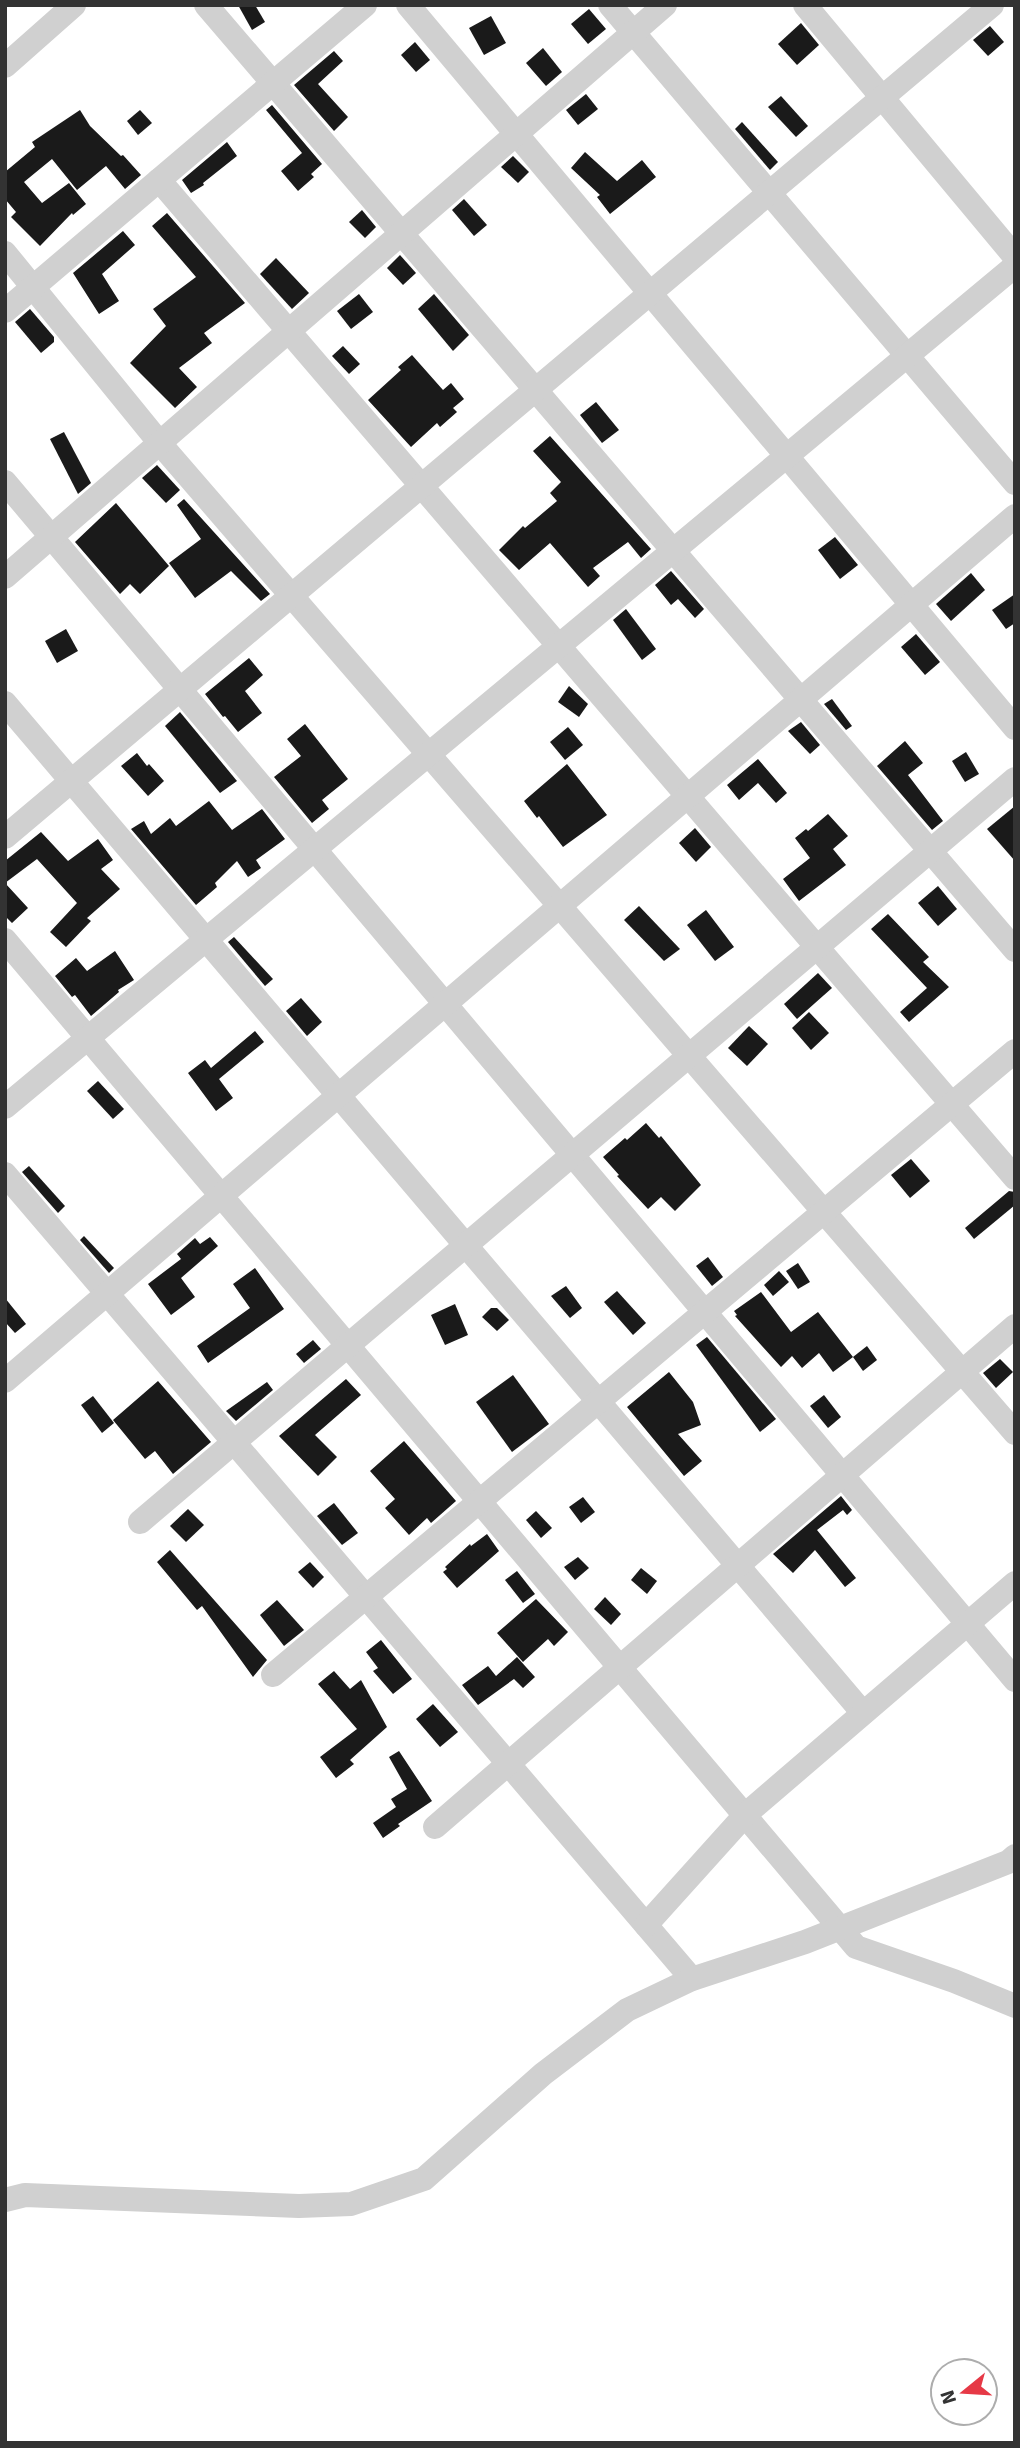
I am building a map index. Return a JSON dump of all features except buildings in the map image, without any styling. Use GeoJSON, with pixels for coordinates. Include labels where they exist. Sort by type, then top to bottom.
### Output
{"type":"FeatureCollection","features":[{"type":"Feature","properties":{"kind":"street"},"geometry":{"type":"LineString","coordinates":[[5,66],[74,5]]}},
{"type":"Feature","properties":{"kind":"street"},"geometry":{"type":"LineString","coordinates":[[206,5],[1015,950]]}},
{"type":"Feature","properties":{"kind":"street"},"geometry":{"type":"LineString","coordinates":[[5,311],[365,5]]}},
{"type":"Feature","properties":{"kind":"street"},"geometry":{"type":"LineString","coordinates":[[408,5],[1015,728]]}},
{"type":"Feature","properties":{"kind":"street"},"geometry":{"type":"LineString","coordinates":[[610,5],[1015,483]]}},
{"type":"Feature","properties":{"kind":"street"},"geometry":{"type":"LineString","coordinates":[[5,577],[665,5]]}},
{"type":"Feature","properties":{"kind":"street"},"geometry":{"type":"LineString","coordinates":[[805,5],[1015,257]]}},
{"type":"Feature","properties":{"kind":"street"},"geometry":{"type":"LineString","coordinates":[[5,837],[992,5]]}},
{"type":"Feature","properties":{"kind":"street"},"geometry":{"type":"LineString","coordinates":[[159,180],[1015,1178]]}},
{"type":"Feature","properties":{"kind":"street"},"geometry":{"type":"LineString","coordinates":[[5,253],[159,444],[1015,1433]]}},
{"type":"Feature","properties":{"kind":"street"},"geometry":{"type":"LineString","coordinates":[[5,1107],[1015,266]]}},
{"type":"Feature","properties":{"kind":"street"},"geometry":{"type":"LineString","coordinates":[[5,482],[1015,1679]]}},
{"type":"Feature","properties":{"kind":"street"},"geometry":{"type":"LineString","coordinates":[[5,1381],[1015,516]]}},
{"type":"Feature","properties":{"kind":"street"},"geometry":{"type":"LineString","coordinates":[[5,703],[863,1713]]}},
{"type":"Feature","properties":{"kind":"street"},"geometry":{"type":"LineString","coordinates":[[140,1522],[1015,779]]}},
{"type":"Feature","properties":{"kind":"street"},"geometry":{"type":"LineString","coordinates":[[5,940],[856,1947],[954,1981],[1015,2006]]}},
{"type":"Feature","properties":{"kind":"street"},"geometry":{"type":"LineString","coordinates":[[273,1675],[1015,1051]]}},
{"type":"Feature","properties":{"kind":"street"},"geometry":{"type":"LineString","coordinates":[[5,1174],[692,1979]]}},
{"type":"Feature","properties":{"kind":"street"},"geometry":{"type":"LineString","coordinates":[[435,1827],[1015,1326]]}},
{"type":"Feature","properties":{"kind":"street"},"geometry":{"type":"LineString","coordinates":[[646,1925],[746,1814],[1015,1583]]}},
{"type":"Feature","properties":{"kind":"street"},"geometry":{"type":"LineString","coordinates":[[5,2200],[25,2195],[299,2206],[351,2204],[424,2179],[543,2074],[627,2010],[692,1979],[805,1942],[1008,1862],[1015,1856]]}}]}
